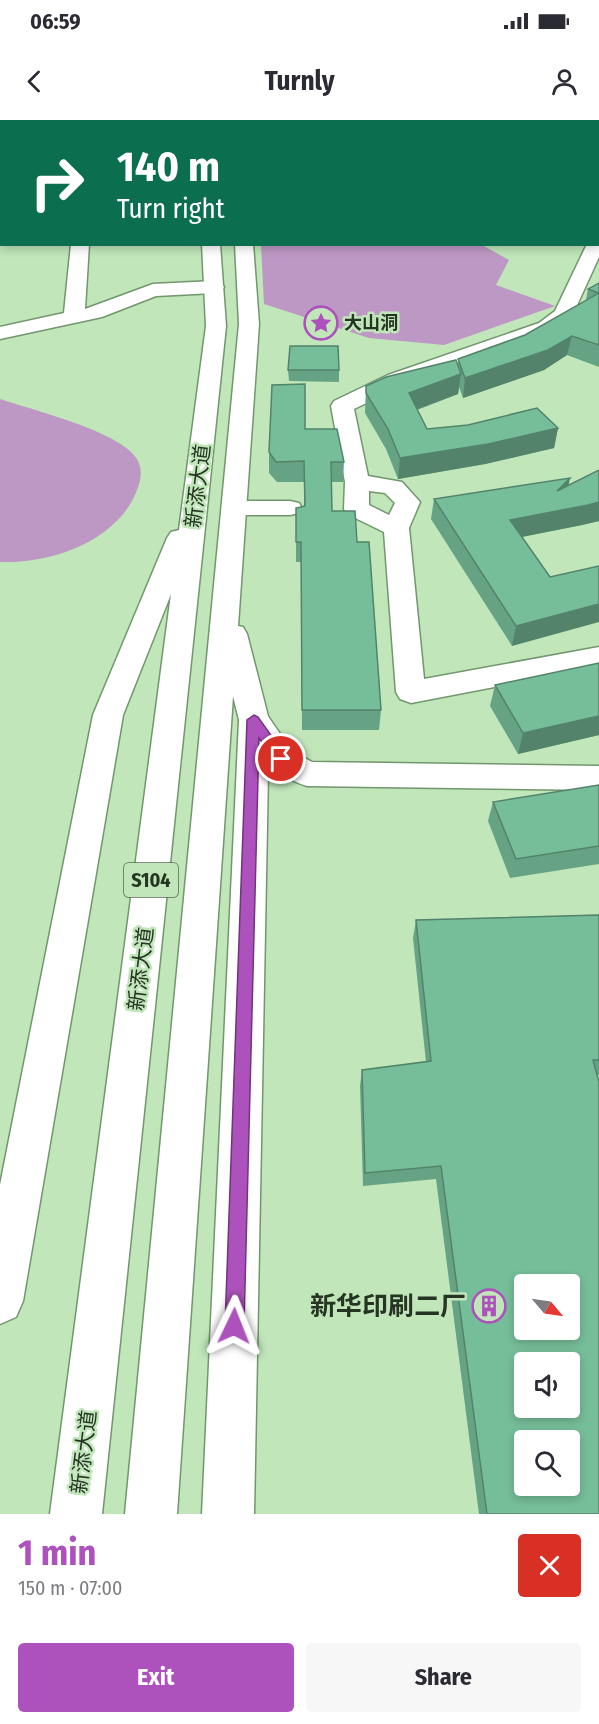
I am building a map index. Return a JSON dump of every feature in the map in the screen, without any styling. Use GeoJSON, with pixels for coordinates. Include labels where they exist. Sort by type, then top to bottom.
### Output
{"type":"FeatureCollection","features":[{"type":"Feature","properties":{"kind":"main road"},"geometry":{"type":"LineString","coordinates":[[74,318],[80,246]]}},
{"type":"Feature","properties":{"kind":"main road","name":"新添大道"},"geometry":{"type":"LineString","coordinates":[[76,1514],[216,326],[211,246]]}},
{"type":"Feature","properties":{"kind":"main road","name":"新添大道"},"geometry":{"type":"LineString","coordinates":[[151,1514],[249,324],[244,246]]}},
{"type":"Feature","properties":{"kind":"main road"},"geometry":{"type":"LineString","coordinates":[[396,528],[347,509],[357,482],[342,406],[396,380],[546,327],[563,314],[595,246]]}},
{"type":"Feature","properties":{"kind":"main road"},"geometry":{"type":"LineString","coordinates":[[0,333],[95,313],[153,290],[214,287]]}},
{"type":"Feature","properties":{"kind":"main road"},"geometry":{"type":"LineString","coordinates":[[357,482],[393,487],[408,502],[396,528],[411,692],[599,657]]}},
{"type":"Feature","properties":{"kind":"main road"},"geometry":{"type":"LineString","coordinates":[[0,1301],[108,715],[196,497]]}},
{"type":"Feature","properties":{"kind":"main road"},"geometry":{"type":"LineString","coordinates":[[234,508],[290,508]]}},
{"type":"Feature","properties":{"kind":"main road"},"geometry":{"type":"LineString","coordinates":[[226,607],[254,720],[228,1514]]}},
{"type":"Feature","properties":{"kind":"main road"},"geometry":{"type":"LineString","coordinates":[[254,720],[281,759],[307,774],[599,778]]}},
{"type":"Feature","properties":{"kind":"shaded area"},"geometry":{"type":"Polygon","coordinates":[[[261,246],[484,246],[509,260],[496,285],[555,306],[444,345],[369,338],[264,304],[261,246]]]}},
{"type":"Feature","properties":{"kind":"shaded area"},"geometry":{"type":"Polygon","coordinates":[[[0,399],[95,431],[128,449],[139,463],[140,478],[128,508],[115,523],[99,536],[61,554],[20,562],[0,562],[0,399]]]}},
{"type":"Feature","properties":{"kind":"building"},"geometry":{"type":"Polygon","coordinates":[[[599,283],[599,293],[588,289],[599,283]]]}},
{"type":"Feature","properties":{"kind":"building"},"geometry":{"type":"Polygon","coordinates":[[[599,293],[599,345],[572,336],[548,350],[465,378],[458,359],[525,335],[599,293]]]}},
{"type":"Feature","properties":{"kind":"building"},"geometry":{"type":"Polygon","coordinates":[[[290,346],[338,346],[339,370],[288,370],[290,346]]]}},
{"type":"Feature","properties":{"kind":"building"},"geometry":{"type":"Polygon","coordinates":[[[456,360],[461,374],[409,393],[427,429],[468,425],[537,408],[558,428],[488,444],[400,458],[388,429],[366,393],[366,386],[386,377],[456,360]]]}},
{"type":"Feature","properties":{"kind":"building"},"geometry":{"type":"Polygon","coordinates":[[[305,384],[305,429],[337,429],[344,462],[331,462],[332,511],[355,511],[357,542],[369,542],[381,710],[302,710],[301,542],[296,542],[296,508],[305,506],[304,461],[276,462],[269,452],[272,385],[305,384]]]}},
{"type":"Feature","properties":{"kind":"building"},"geometry":{"type":"Polygon","coordinates":[[[599,470],[599,502],[510,520],[550,577],[599,566],[599,604],[516,626],[434,499],[570,478],[557,491],[599,470]]]}},
{"type":"Feature","properties":{"kind":"building"},"geometry":{"type":"Polygon","coordinates":[[[599,663],[599,716],[523,733],[495,685],[599,663]]]}},
{"type":"Feature","properties":{"kind":"building"},"geometry":{"type":"Polygon","coordinates":[[[599,785],[599,846],[516,859],[493,802],[599,785]]]}},
{"type":"Feature","properties":{"kind":"building","name":"新华印刷二厂"},"geometry":{"type":"Polygon","coordinates":[[[599,915],[599,1060],[593,1060],[599,1082],[599,1514],[487,1514],[441,1166],[365,1173],[362,1070],[431,1061],[416,920],[599,915]]]}},
{"type":"Feature","properties":{"kind":"place","name":"大山洞"},"geometry":{"type":"Point","coordinates":[321,323]}},
{"type":"Feature","properties":{"kind":"place","name":"新华印刷二厂"},"geometry":{"type":"Point","coordinates":[489,1306]}},
{"type":"Feature","properties":{"kind":"route"},"geometry":{"type":"LineString","coordinates":[[234,1326],[254,720],[281,759]]}}]}
